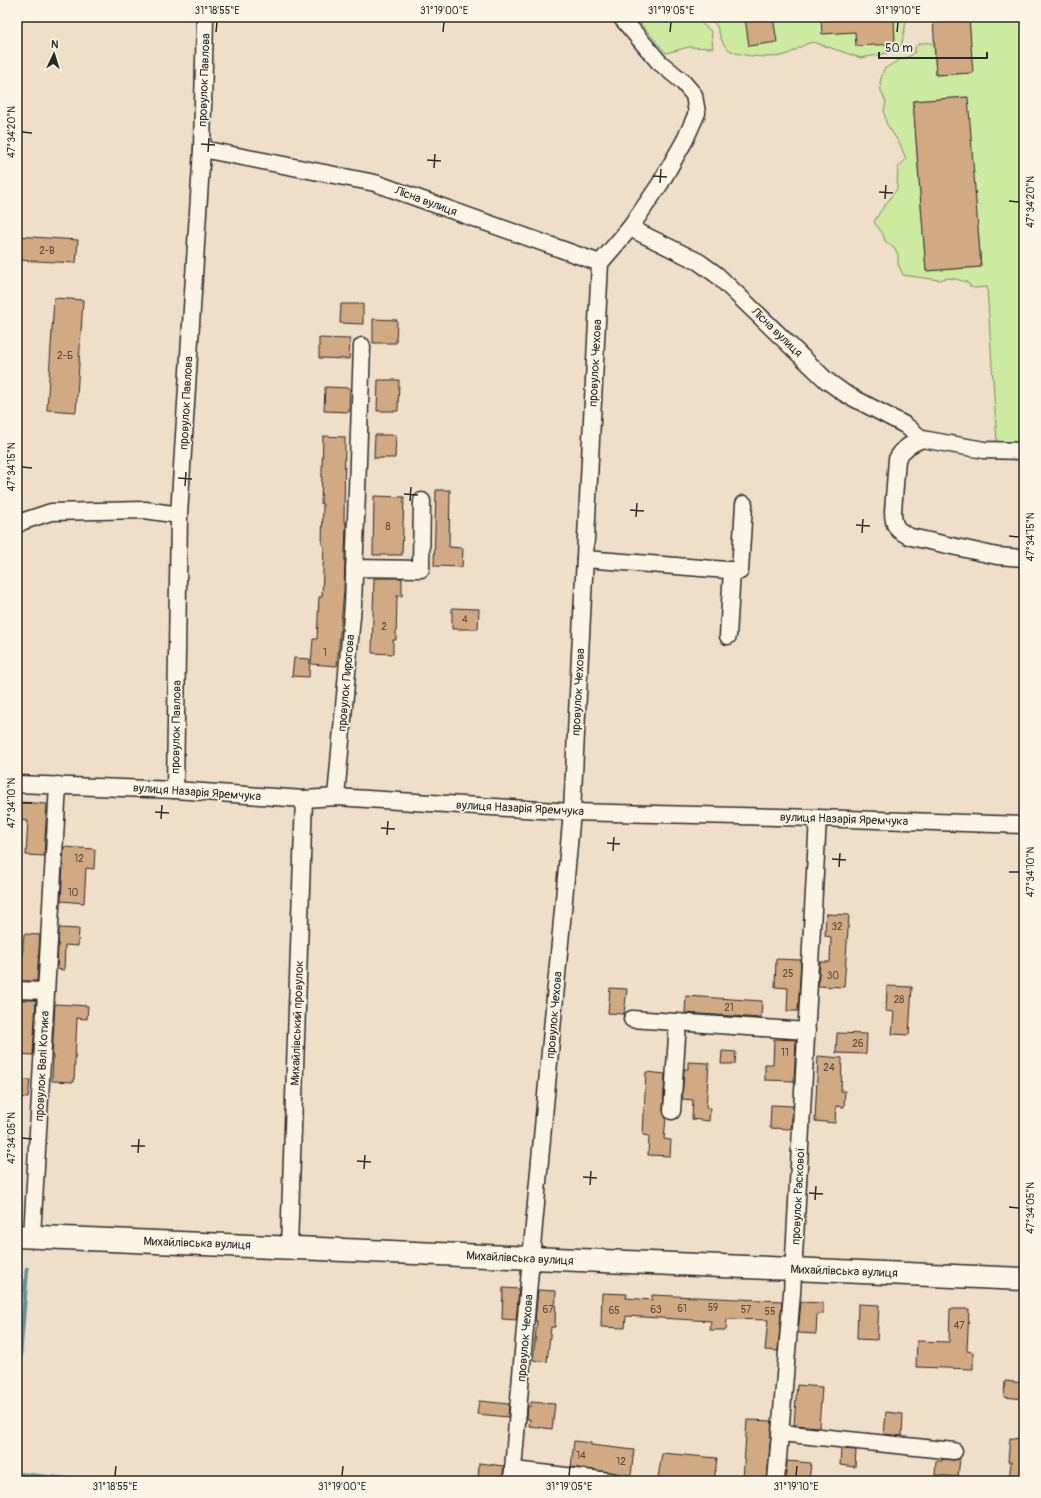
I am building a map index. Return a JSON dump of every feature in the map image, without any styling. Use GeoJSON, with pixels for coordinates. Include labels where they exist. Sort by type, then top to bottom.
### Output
{"type":"FeatureCollection","features":[{"type":"Feature","properties":{"kind":"main road","name":"Михайлівська вулиця"},"geometry":{"type":"LineString","coordinates":[[24,1236],[1024,1279]]}},
{"type":"Feature","properties":{"kind":"street","name":"провулок Павлова"},"geometry":{"type":"LineString","coordinates":[[175,790],[179,515],[202,149],[205,17]]}},
{"type":"Feature","properties":{"kind":"street"},"geometry":{"type":"LineString","coordinates":[[600,263],[630,228],[660,184],[685,140],[697,113],[694,95],[682,81],[659,62],[621,17]]}},
{"type":"Feature","properties":{"kind":"street","name":"Лісна вулиця"},"geometry":{"type":"LineString","coordinates":[[202,149],[375,183],[600,263]]}},
{"type":"Feature","properties":{"kind":"street","name":"Лісна вулиця"},"geometry":{"type":"LineString","coordinates":[[630,228],[699,262],[717,275],[826,380],[844,393],[905,425],[922,439],[984,450],[1024,451]]}},
{"type":"Feature","properties":{"kind":"street","name":"провулок Чехова"},"geometry":{"type":"LineString","coordinates":[[600,263],[572,812],[531,1258],[513,1476],[610,1481]]}},
{"type":"Feature","properties":{"kind":"street","name":"провулок Пирогова"},"geometry":{"type":"LineString","coordinates":[[336,797],[353,605],[362,346]]}},
{"type":"Feature","properties":{"kind":"street"},"geometry":{"type":"LineString","coordinates":[[922,439],[908,446],[901,452],[898,459],[893,511],[893,519],[896,527],[903,533],[912,537],[997,556],[1024,558]]}},
{"type":"Feature","properties":{"kind":"street"},"geometry":{"type":"LineString","coordinates":[[354,568],[421,569],[422,501]]}},
{"type":"Feature","properties":{"kind":"street"},"geometry":{"type":"LineString","coordinates":[[585,559],[740,571],[744,504]]}},
{"type":"Feature","properties":{"kind":"street"},"geometry":{"type":"LineString","coordinates":[[17,525],[21,522],[51,512],[145,510],[179,515]]}},
{"type":"Feature","properties":{"kind":"street"},"geometry":{"type":"LineString","coordinates":[[728,636],[732,570]]}},
{"type":"Feature","properties":{"kind":"street","name":"вулиця Назарія Яремчука"},"geometry":{"type":"LineString","coordinates":[[17,784],[175,790],[304,799],[336,797],[572,812],[1024,825]]}},
{"type":"Feature","properties":{"kind":"street","name":"провулок Валі Котика"},"geometry":{"type":"LineString","coordinates":[[24,1236],[46,991],[58,785]]}},
{"type":"Feature","properties":{"kind":"street","name":"Михайлівський провулок"},"geometry":{"type":"LineString","coordinates":[[289,1247],[304,799]]}},
{"type":"Feature","properties":{"kind":"street","name":"провулок Раскової"},"geometry":{"type":"LineString","coordinates":[[776,1481],[793,1269],[818,818]]}},
{"type":"Feature","properties":{"kind":"street"},"geometry":{"type":"LineString","coordinates":[[17,990],[46,991]]}},
{"type":"Feature","properties":{"kind":"street"},"geometry":{"type":"LineString","coordinates":[[632,1019],[807,1031]]}},
{"type":"Feature","properties":{"kind":"street"},"geometry":{"type":"LineString","coordinates":[[672,1110],[678,1022]]}},
{"type":"Feature","properties":{"kind":"street"},"geometry":{"type":"LineString","coordinates":[[781,1433],[954,1451]]}},
{"type":"Feature","properties":{"kind":"green space"},"geometry":{"type":"Polygon","coordinates":[[[635,17],[694,17],[711,31],[713,48],[689,47],[666,53],[635,17]]]}},
{"type":"Feature","properties":{"kind":"green space"},"geometry":{"type":"Polygon","coordinates":[[[710,17],[905,17],[906,22],[902,43],[898,49],[883,54],[861,58],[813,42],[805,44],[785,55],[763,57],[737,53],[726,47],[717,27],[710,17]]]}},
{"type":"Feature","properties":{"kind":"green space"},"geometry":{"type":"Polygon","coordinates":[[[969,17],[1024,17],[1024,442],[997,442],[987,287],[974,288],[967,282],[955,279],[947,278],[939,280],[903,275],[898,264],[898,254],[893,247],[885,241],[883,234],[874,222],[897,189],[898,168],[906,159],[900,144],[886,123],[884,111],[886,102],[881,91],[880,82],[884,69],[899,60],[910,56],[915,52],[915,47],[917,45],[926,43],[934,44],[936,75],[972,73],[969,17]],[[967,97],[913,101],[926,271],[981,267],[967,97]]]}},
{"type":"Feature","properties":{"kind":"building"},"geometry":{"type":"Polygon","coordinates":[[[773,17],[777,42],[749,46],[745,18],[773,17]]]}},
{"type":"Feature","properties":{"kind":"building"},"geometry":{"type":"Polygon","coordinates":[[[894,17],[895,44],[856,46],[855,32],[822,34],[821,18],[894,17]]]}},
{"type":"Feature","properties":{"kind":"building"},"geometry":{"type":"Polygon","coordinates":[[[933,17],[969,17],[973,73],[936,75],[933,17]]]}},
{"type":"Feature","properties":{"kind":"building"},"geometry":{"type":"Polygon","coordinates":[[[968,97],[981,267],[926,271],[913,101],[968,97]]]}},
{"type":"Feature","properties":{"kind":"building"},"geometry":{"type":"Polygon","coordinates":[[[17,236],[78,240],[76,263],[17,260],[17,236]]]}},
{"type":"Feature","properties":{"kind":"building"},"geometry":{"type":"Polygon","coordinates":[[[54,298],[83,300],[76,412],[47,410],[54,298]]]}},
{"type":"Feature","properties":{"kind":"building"},"geometry":{"type":"Polygon","coordinates":[[[341,304],[363,304],[363,324],[340,323],[341,304]]]}},
{"type":"Feature","properties":{"kind":"building"},"geometry":{"type":"Polygon","coordinates":[[[373,319],[397,320],[396,343],[373,343],[373,319]]]}},
{"type":"Feature","properties":{"kind":"building"},"geometry":{"type":"Polygon","coordinates":[[[319,338],[350,339],[349,359],[319,358],[319,338]]]}},
{"type":"Feature","properties":{"kind":"building"},"geometry":{"type":"Polygon","coordinates":[[[378,380],[399,380],[398,411],[377,411],[378,380]]]}},
{"type":"Feature","properties":{"kind":"building"},"geometry":{"type":"Polygon","coordinates":[[[325,387],[350,388],[349,412],[324,411],[325,387]]]}},
{"type":"Feature","properties":{"kind":"building"},"geometry":{"type":"Polygon","coordinates":[[[375,435],[396,435],[395,458],[374,458],[375,435]]]}},
{"type":"Feature","properties":{"kind":"building"},"geometry":{"type":"Polygon","coordinates":[[[323,436],[345,437],[344,522],[346,522],[344,591],[337,666],[311,664],[313,639],[317,639],[319,597],[322,597],[324,546],[322,545],[323,504],[321,504],[323,436]]]}},
{"type":"Feature","properties":{"kind":"building"},"geometry":{"type":"Polygon","coordinates":[[[436,490],[450,490],[449,547],[463,548],[462,567],[434,566],[436,490]]]}},
{"type":"Feature","properties":{"kind":"building"},"geometry":{"type":"Polygon","coordinates":[[[374,496],[404,497],[402,555],[373,555],[374,496]]]}},
{"type":"Feature","properties":{"kind":"building"},"geometry":{"type":"Polygon","coordinates":[[[374,578],[402,578],[402,596],[397,596],[396,640],[393,640],[393,654],[372,653],[374,578]]]}},
{"type":"Feature","properties":{"kind":"building"},"geometry":{"type":"Polygon","coordinates":[[[452,608],[479,609],[478,629],[452,629],[452,608]]]}},
{"type":"Feature","properties":{"kind":"building"},"geometry":{"type":"Polygon","coordinates":[[[294,658],[310,659],[309,677],[292,676],[294,658]]]}},
{"type":"Feature","properties":{"kind":"building"},"geometry":{"type":"Polygon","coordinates":[[[20,802],[47,804],[44,856],[26,855],[28,821],[19,820],[20,802]]]}},
{"type":"Feature","properties":{"kind":"building"},"geometry":{"type":"Polygon","coordinates":[[[64,847],[95,849],[94,869],[86,868],[84,903],[61,901],[64,847]]]}},
{"type":"Feature","properties":{"kind":"building"},"geometry":{"type":"Polygon","coordinates":[[[826,914],[849,915],[844,987],[818,986],[820,962],[830,962],[831,937],[825,936],[826,914]]]}},
{"type":"Feature","properties":{"kind":"building"},"geometry":{"type":"Polygon","coordinates":[[[59,928],[79,929],[78,946],[65,945],[64,970],[57,969],[59,928]]]}},
{"type":"Feature","properties":{"kind":"building"},"geometry":{"type":"Polygon","coordinates":[[[24,934],[40,935],[37,981],[17,981],[17,958],[22,958],[24,934]]]}},
{"type":"Feature","properties":{"kind":"building"},"geometry":{"type":"Polygon","coordinates":[[[776,959],[801,960],[798,1011],[787,1011],[788,988],[775,987],[776,959]]]}},
{"type":"Feature","properties":{"kind":"building"},"geometry":{"type":"Polygon","coordinates":[[[887,986],[912,987],[909,1035],[892,1034],[894,1012],[886,1011],[887,986]]]}},
{"type":"Feature","properties":{"kind":"building"},"geometry":{"type":"Polygon","coordinates":[[[610,988],[627,989],[624,1014],[608,1013],[610,988]]]}},
{"type":"Feature","properties":{"kind":"building"},"geometry":{"type":"Polygon","coordinates":[[[686,996],[762,1001],[761,1018],[685,1013],[686,996]]]}},
{"type":"Feature","properties":{"kind":"building"},"geometry":{"type":"Polygon","coordinates":[[[17,1000],[36,1000],[33,1055],[17,1054],[17,1000]]]}},
{"type":"Feature","properties":{"kind":"building"},"geometry":{"type":"Polygon","coordinates":[[[55,1004],[88,1006],[87,1019],[77,1018],[74,1082],[52,1081],[55,1004]]]}},
{"type":"Feature","properties":{"kind":"building"},"geometry":{"type":"Polygon","coordinates":[[[837,1033],[867,1034],[866,1054],[836,1053],[837,1033]]]}},
{"type":"Feature","properties":{"kind":"building"},"geometry":{"type":"Polygon","coordinates":[[[774,1039],[796,1040],[794,1081],[765,1080],[765,1064],[773,1064],[774,1039]]]}},
{"type":"Feature","properties":{"kind":"building"},"geometry":{"type":"Polygon","coordinates":[[[722,1051],[736,1052],[735,1064],[721,1064],[722,1051]]]}},
{"type":"Feature","properties":{"kind":"building"},"geometry":{"type":"Polygon","coordinates":[[[818,1056],[842,1058],[841,1091],[845,1091],[844,1107],[836,1106],[835,1123],[815,1121],[818,1056]]]}},
{"type":"Feature","properties":{"kind":"building"},"geometry":{"type":"Polygon","coordinates":[[[688,1062],[709,1063],[706,1108],[710,1108],[709,1121],[692,1119],[693,1100],[682,1099],[684,1069],[688,1069],[688,1062]]]}},
{"type":"Feature","properties":{"kind":"building"},"geometry":{"type":"Polygon","coordinates":[[[646,1072],[665,1074],[663,1110],[666,1118],[664,1139],[671,1140],[670,1156],[648,1155],[649,1136],[643,1135],[646,1072]]]}},
{"type":"Feature","properties":{"kind":"building"},"geometry":{"type":"Polygon","coordinates":[[[17,1079],[30,1080],[28,1098],[17,1097],[17,1079]]]}},
{"type":"Feature","properties":{"kind":"building"},"geometry":{"type":"Polygon","coordinates":[[[771,1105],[793,1106],[791,1129],[770,1128],[771,1105]]]}},
{"type":"Feature","properties":{"kind":"building"},"geometry":{"type":"Polygon","coordinates":[[[503,1288],[519,1289],[516,1320],[502,1319],[503,1288]]]}},
{"type":"Feature","properties":{"kind":"building"},"geometry":{"type":"Polygon","coordinates":[[[538,1290],[556,1291],[555,1327],[551,1327],[547,1362],[533,1360],[537,1321],[535,1321],[538,1290]]]}},
{"type":"Feature","properties":{"kind":"building"},"geometry":{"type":"Polygon","coordinates":[[[602,1293],[627,1294],[626,1298],[652,1300],[652,1295],[782,1301],[778,1351],[765,1350],[768,1320],[727,1319],[726,1330],[710,1330],[711,1321],[626,1316],[625,1328],[601,1327],[602,1293]]]}},
{"type":"Feature","properties":{"kind":"building"},"geometry":{"type":"Polygon","coordinates":[[[801,1302],[823,1303],[823,1314],[817,1314],[816,1334],[798,1333],[801,1302]]]}},
{"type":"Feature","properties":{"kind":"building"},"geometry":{"type":"Polygon","coordinates":[[[858,1304],[879,1305],[877,1340],[857,1339],[858,1304]]]}},
{"type":"Feature","properties":{"kind":"building"},"geometry":{"type":"Polygon","coordinates":[[[950,1309],[969,1309],[967,1351],[973,1352],[973,1369],[916,1367],[917,1341],[949,1342],[950,1309]]]}},
{"type":"Feature","properties":{"kind":"building"},"geometry":{"type":"Polygon","coordinates":[[[1005,1381],[1024,1383],[1024,1399],[1004,1397],[1005,1381]]]}},
{"type":"Feature","properties":{"kind":"building"},"geometry":{"type":"Polygon","coordinates":[[[797,1385],[822,1387],[819,1427],[794,1425],[797,1385]]]}},
{"type":"Feature","properties":{"kind":"building"},"geometry":{"type":"Polygon","coordinates":[[[479,1401],[509,1404],[508,1417],[477,1414],[479,1401]]]}},
{"type":"Feature","properties":{"kind":"building"},"geometry":{"type":"Polygon","coordinates":[[[531,1402],[555,1404],[552,1429],[529,1426],[530,1419],[527,1419],[528,1406],[531,1406],[531,1402]]]}},
{"type":"Feature","properties":{"kind":"building"},"geometry":{"type":"Polygon","coordinates":[[[886,1412],[903,1414],[902,1436],[884,1434],[886,1412]]]}},
{"type":"Feature","properties":{"kind":"building"},"geometry":{"type":"Polygon","coordinates":[[[747,1420],[772,1421],[767,1481],[743,1479],[747,1420]]]}},
{"type":"Feature","properties":{"kind":"building"},"geometry":{"type":"Polygon","coordinates":[[[1010,1438],[1024,1439],[1024,1481],[1009,1481],[1011,1462],[1008,1462],[1010,1438]]]}},
{"type":"Feature","properties":{"kind":"building"},"geometry":{"type":"Polygon","coordinates":[[[574,1441],[591,1443],[591,1445],[634,1450],[631,1475],[571,1467],[574,1441]]]}},
{"type":"Feature","properties":{"kind":"building"},"geometry":{"type":"Polygon","coordinates":[[[841,1449],[856,1450],[855,1467],[840,1465],[841,1449]]]}},
{"type":"Feature","properties":{"kind":"building"},"geometry":{"type":"Polygon","coordinates":[[[662,1453],[717,1458],[714,1481],[686,1481],[658,1478],[662,1453]]]}},
{"type":"Feature","properties":{"kind":"building"},"geometry":{"type":"Polygon","coordinates":[[[960,1458],[958,1477],[935,1475],[936,1461],[942,1461],[942,1459],[953,1460],[960,1458]]]}},
{"type":"Feature","properties":{"kind":"building"},"geometry":{"type":"Polygon","coordinates":[[[787,1461],[811,1463],[809,1481],[786,1478],[787,1461]]]}},
{"type":"Feature","properties":{"kind":"building"},"geometry":{"type":"Polygon","coordinates":[[[479,1463],[504,1466],[502,1481],[478,1481],[479,1463]]]}},
{"type":"Feature","properties":{"kind":"waterway"},"geometry":{"type":"LineString","coordinates":[[17,1391],[27,1269]]}},
{"type":"Feature","properties":{"kind":"waterway"},"geometry":{"type":"LineString","coordinates":[[17,1474],[87,1481]]}}]}
